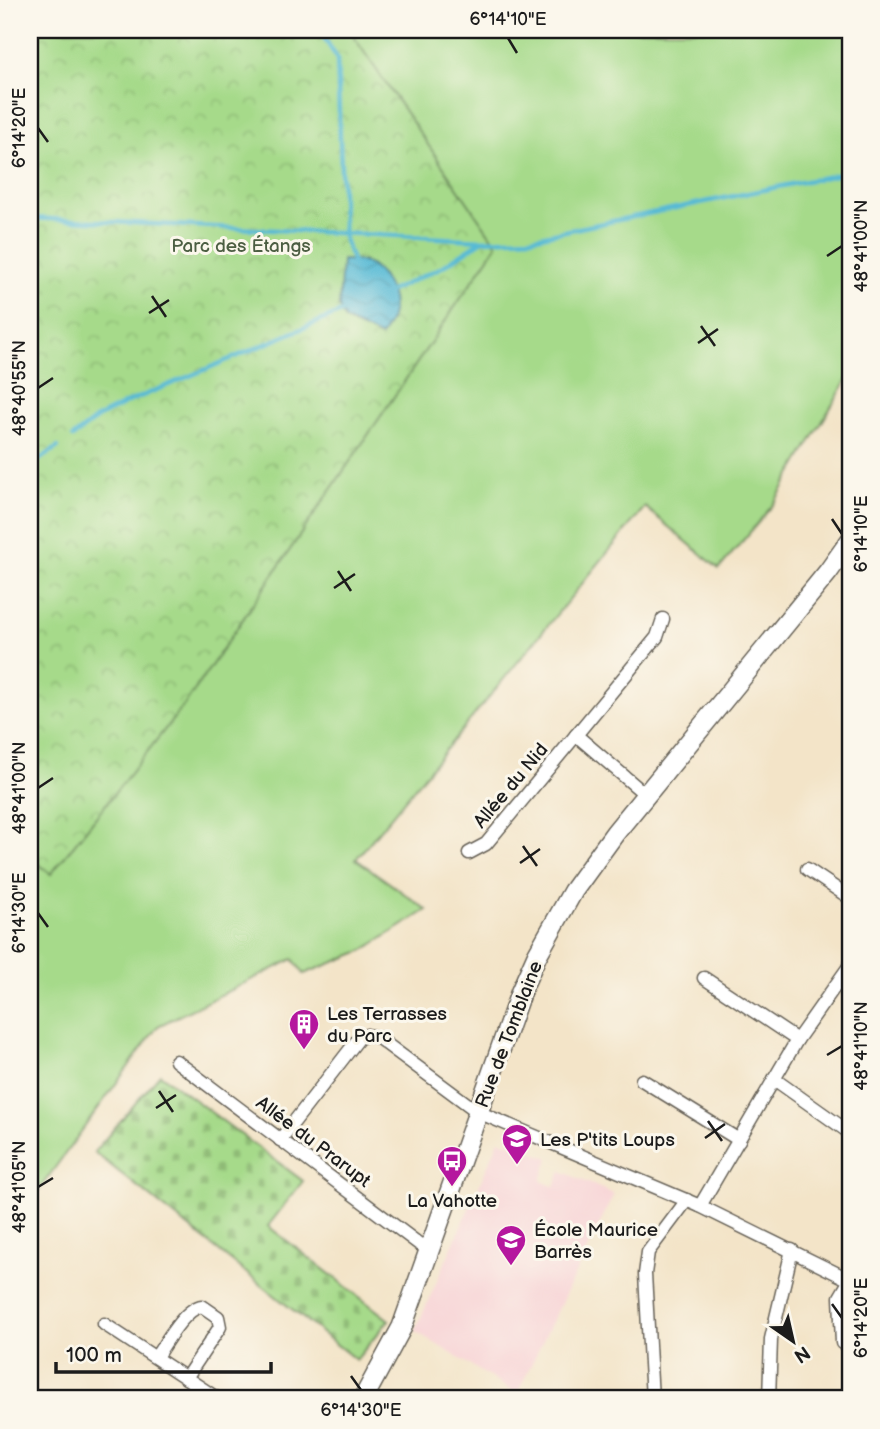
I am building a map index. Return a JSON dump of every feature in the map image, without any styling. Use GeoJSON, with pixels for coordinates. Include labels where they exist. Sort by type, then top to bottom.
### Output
{"type":"FeatureCollection","features":[{"type":"Feature","properties":{"kind":"main road","name":"Rue de Tomblaine"},"geometry":{"type":"LineString","coordinates":[[363,1399],[402,1327],[520,991],[547,936],[585,874],[850,543]]}},
{"type":"Feature","properties":{"kind":"street","name":"Allée du Nid"},"geometry":{"type":"LineString","coordinates":[[469,853],[486,844],[657,637],[663,619]]}},
{"type":"Feature","properties":{"kind":"street"},"geometry":{"type":"LineString","coordinates":[[576,735],[646,795]]}},
{"type":"Feature","properties":{"kind":"street"},"geometry":{"type":"LineString","coordinates":[[807,869],[850,898]]}},
{"type":"Feature","properties":{"kind":"street"},"geometry":{"type":"LineString","coordinates":[[652,1399],[645,1273],[648,1252],[694,1203],[739,1140],[797,1040],[850,966]]}},
{"type":"Feature","properties":{"kind":"street"},"geometry":{"type":"LineString","coordinates":[[704,978],[797,1040]]}},
{"type":"Feature","properties":{"kind":"street"},"geometry":{"type":"LineString","coordinates":[[279,1140],[359,1038],[368,1035],[377,1037],[478,1112],[694,1203],[850,1280],[841,1297],[842,1343]]}},
{"type":"Feature","properties":{"kind":"street","name":"Allée du Prarupt"},"geometry":{"type":"LineString","coordinates":[[176,1061],[430,1250]]}},
{"type":"Feature","properties":{"kind":"street"},"geometry":{"type":"LineString","coordinates":[[774,1079],[850,1133]]}},
{"type":"Feature","properties":{"kind":"street"},"geometry":{"type":"LineString","coordinates":[[642,1080],[739,1140]]}},
{"type":"Feature","properties":{"kind":"street"},"geometry":{"type":"LineString","coordinates":[[769,1399],[771,1339],[792,1250]]}},
{"type":"Feature","properties":{"kind":"street"},"geometry":{"type":"LineString","coordinates":[[156,1357],[194,1307],[202,1306],[218,1317],[220,1327],[186,1378]]}},
{"type":"Feature","properties":{"kind":"street"},"geometry":{"type":"LineString","coordinates":[[104,1324],[218,1399]]}},
{"type":"Feature","properties":{"kind":"shaded area","name":"École Maurice Barrès"},"geometry":{"type":"Polygon","coordinates":[[[499,1140],[549,1158],[541,1181],[555,1187],[561,1171],[614,1194],[517,1394],[415,1331],[499,1140]]]}},
{"type":"Feature","properties":{"kind":"green space"},"geometry":{"type":"Polygon","coordinates":[[[30,30],[850,30],[850,375],[773,505],[719,569],[645,507],[356,859],[427,910],[362,951],[304,974],[293,959],[158,1026],[30,1202],[30,30]]]}},
{"type":"Feature","properties":{"kind":"green space","name":"Parc des Étangs"},"geometry":{"type":"Polygon","coordinates":[[[30,30],[349,30],[497,245],[188,700],[51,874],[30,857],[30,30]]]}},
{"type":"Feature","properties":{"kind":"green space"},"geometry":{"type":"Polygon","coordinates":[[[160,1074],[303,1181],[268,1226],[389,1320],[356,1360],[94,1152],[160,1074]]]}},
{"type":"Feature","properties":{"kind":"water"},"geometry":{"type":"Polygon","coordinates":[[[342,260],[356,260],[371,266],[383,277],[391,292],[393,309],[381,337],[345,320],[339,307],[342,260]]]}},
{"type":"Feature","properties":{"kind":"waterway"},"geometry":{"type":"LineString","coordinates":[[319,30],[337,58],[344,238],[353,263]]}},
{"type":"Feature","properties":{"kind":"waterway"},"geometry":{"type":"LineString","coordinates":[[384,294],[440,268],[483,240],[531,238],[850,172]]}},
{"type":"Feature","properties":{"kind":"waterway"},"geometry":{"type":"LineString","coordinates":[[30,218],[483,240]]}},
{"type":"Feature","properties":{"kind":"waterway"},"geometry":{"type":"LineString","coordinates":[[73,437],[97,418],[128,402],[344,311]]}},
{"type":"Feature","properties":{"kind":"waterway"},"geometry":{"type":"LineString","coordinates":[[30,466],[58,447]]}},
{"type":"Feature","properties":{"kind":"place","name":"Les Terrasses du Parc"},"geometry":{"type":"Point","coordinates":[304,1051]}},
{"type":"Feature","properties":{"kind":"place","name":"Les P'tits Loups"},"geometry":{"type":"Point","coordinates":[517,1166]}},
{"type":"Feature","properties":{"kind":"place","name":"La Vahotte"},"geometry":{"type":"Point","coordinates":[452,1188]}},
{"type":"Feature","properties":{"kind":"place","name":"École Maurice Barrès"},"geometry":{"type":"Point","coordinates":[511,1267]}}]}
